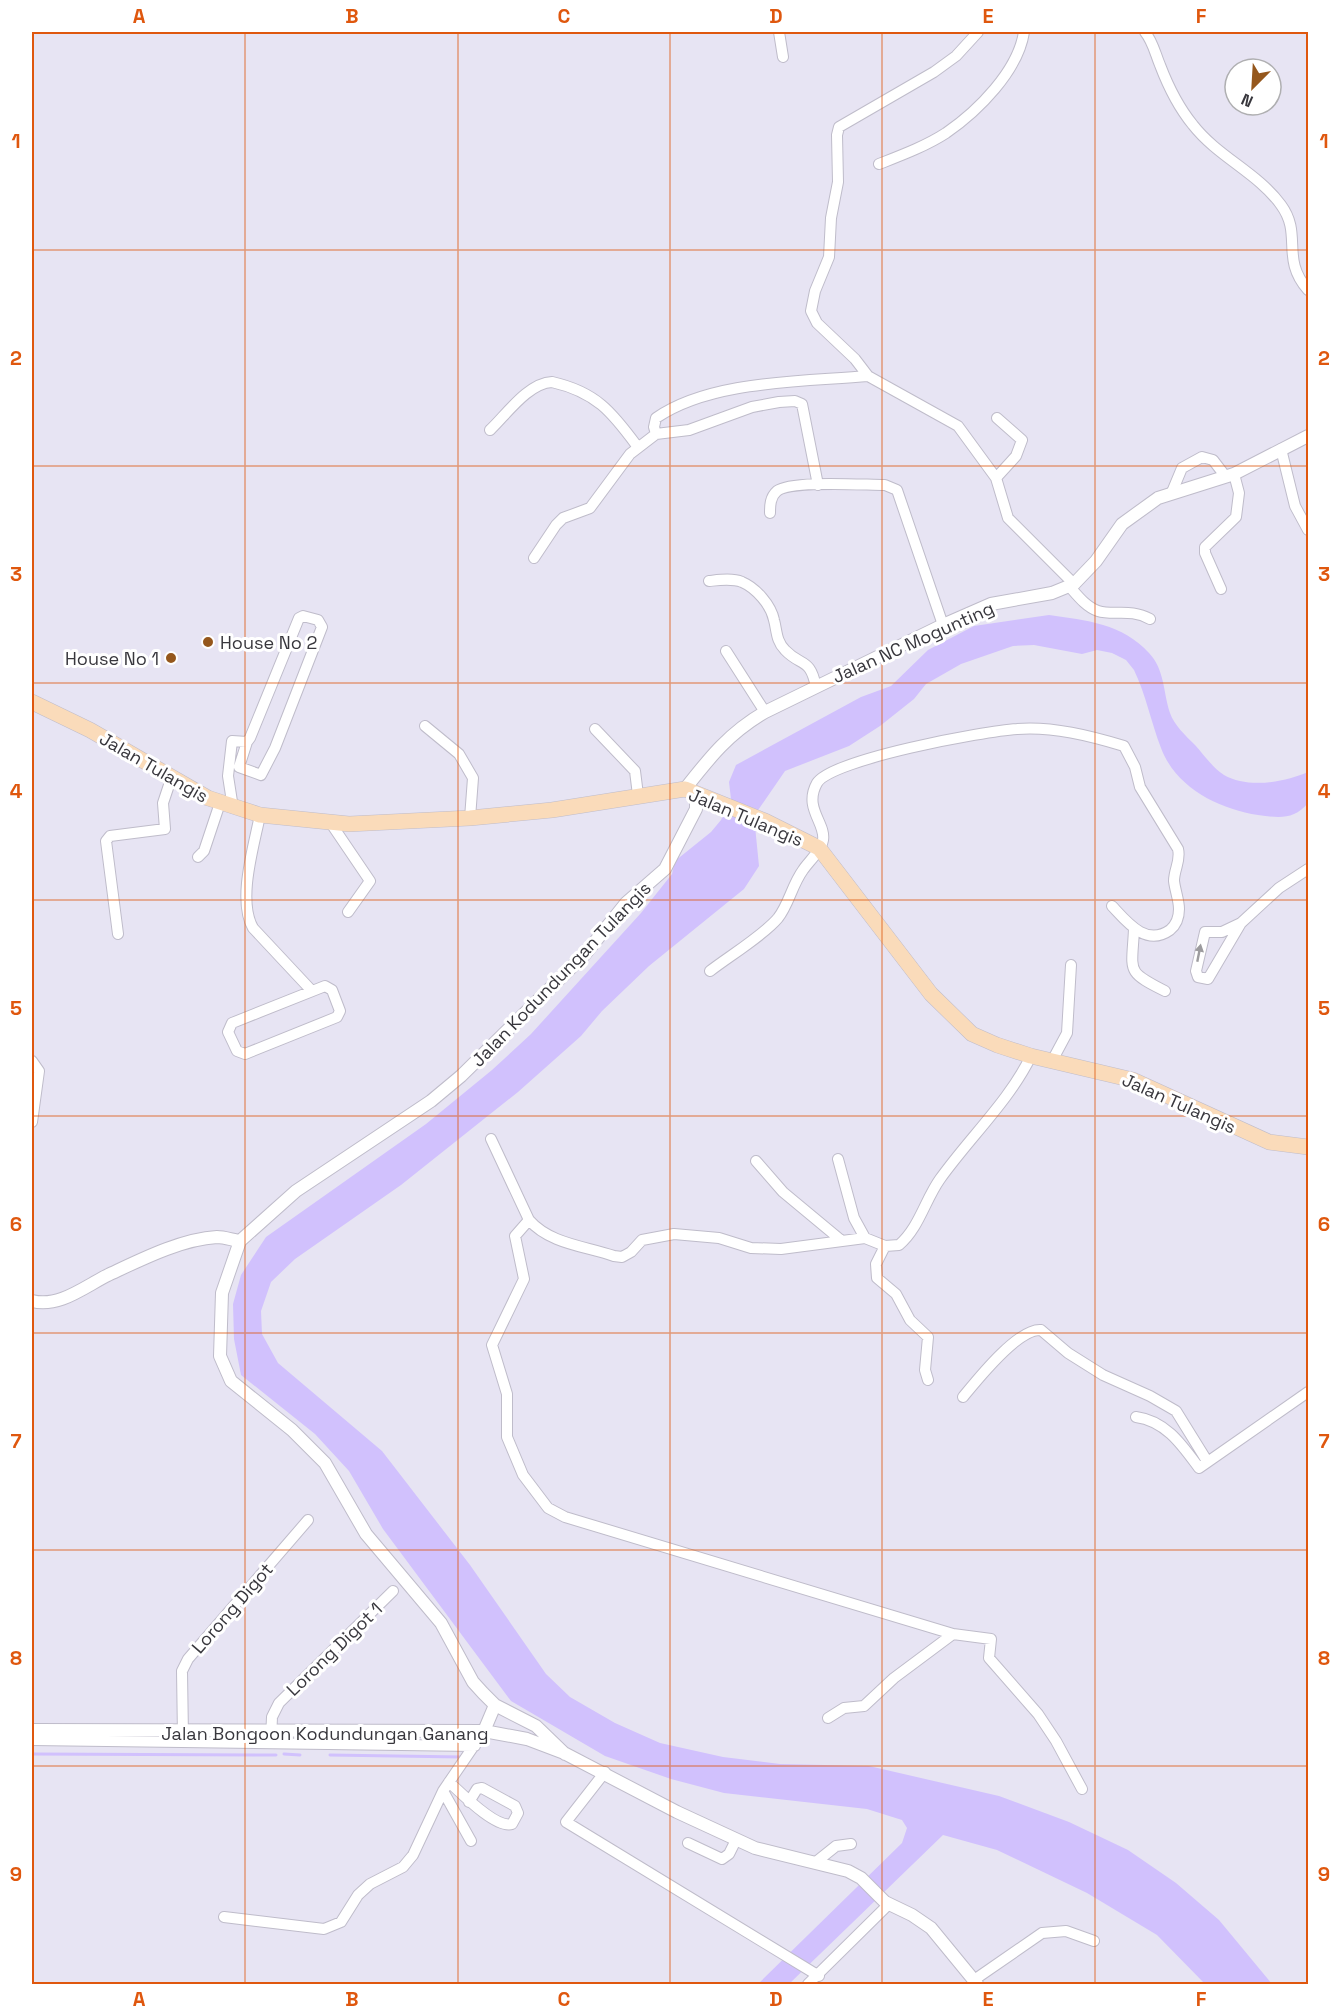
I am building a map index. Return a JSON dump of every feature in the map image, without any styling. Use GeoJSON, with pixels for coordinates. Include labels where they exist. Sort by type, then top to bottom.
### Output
{"type":"FeatureCollection","features":[{"type":"Feature","properties":{"kind":"main road","name":"Jalan Tulangis"},"geometry":{"type":"LineString","coordinates":[[32,702],[90,730],[171,780],[222,804],[260,815],[330,822],[382,823],[552,810],[638,795],[690,792],[765,821],[819,848],[931,994],[953,1018],[972,1034],[1031,1056],[1133,1080],[1269,1142],[1308,1147]]}},
{"type":"Feature","properties":{"kind":"street"},"geometry":{"type":"LineString","coordinates":[[779,32],[783,57]]}},
{"type":"Feature","properties":{"kind":"street"},"geometry":{"type":"LineString","coordinates":[[978,32],[956,56],[934,72],[844,122],[838,130],[838,182],[831,218],[829,257],[815,291],[812,311],[817,322],[855,359],[868,376],[958,426],[996,478],[1008,518],[1071,585],[1083,601],[1098,611],[1142,614],[1150,619]]}},
{"type":"Feature","properties":{"kind":"street"},"geometry":{"type":"LineString","coordinates":[[879,164],[946,133],[971,113],[1008,69],[1024,32]]}},
{"type":"Feature","properties":{"kind":"street"},"geometry":{"type":"LineString","coordinates":[[1145,32],[1186,117],[1208,142],[1262,184],[1282,206],[1293,238],[1294,270],[1308,290]]}},
{"type":"Feature","properties":{"kind":"street"},"geometry":{"type":"LineString","coordinates":[[656,434],[654,427],[656,418],[673,406],[710,393],[868,376]]}},
{"type":"Feature","properties":{"kind":"street"},"geometry":{"type":"LineString","coordinates":[[490,430],[526,395],[546,382],[552,382],[600,401],[614,414],[638,446]]}},
{"type":"Feature","properties":{"kind":"street"},"geometry":{"type":"LineString","coordinates":[[534,558],[563,518],[590,508],[638,446],[656,434],[689,430],[752,407],[798,401],[802,406],[818,485]]}},
{"type":"Feature","properties":{"kind":"street"},"geometry":{"type":"LineString","coordinates":[[996,478],[1016,456],[1022,440],[997,418]]}},
{"type":"Feature","properties":{"kind":"street","name":"Jalan NC Mogunting"},"geometry":{"type":"LineString","coordinates":[[690,792],[718,747],[739,727],[943,625],[991,604],[1052,593],[1071,585],[1096,561],[1122,524],[1158,498],[1230,475],[1308,435]]}},
{"type":"Feature","properties":{"kind":"street"},"geometry":{"type":"LineString","coordinates":[[1281,449],[1295,506],[1308,530]]}},
{"type":"Feature","properties":{"kind":"street"},"geometry":{"type":"LineString","coordinates":[[1172,492],[1175,478],[1182,468],[1203,457],[1213,460],[1230,475],[1239,494],[1236,517],[1205,547],[1205,553],[1221,589]]}},
{"type":"Feature","properties":{"kind":"street"},"geometry":{"type":"LineString","coordinates":[[770,513],[773,495],[778,490],[818,485],[885,485],[897,490],[943,625]]}},
{"type":"Feature","properties":{"kind":"street"},"geometry":{"type":"LineString","coordinates":[[709,580],[741,582],[754,590],[768,604],[774,617],[777,638],[786,651],[809,665],[816,687]]}},
{"type":"Feature","properties":{"kind":"street"},"geometry":{"type":"LineString","coordinates":[[303,616],[318,620],[322,627],[275,748],[261,775],[239,767],[247,742],[299,618],[303,616]]}},
{"type":"Feature","properties":{"kind":"street"},"geometry":{"type":"LineString","coordinates":[[726,651],[765,712]]}},
{"type":"Feature","properties":{"kind":"street"},"geometry":{"type":"LineString","coordinates":[[425,726],[459,754],[473,778],[470,818]]}},
{"type":"Feature","properties":{"kind":"street"},"geometry":{"type":"LineString","coordinates":[[710,971],[776,921],[802,871],[819,848],[823,840],[813,813],[813,796],[818,782],[832,772],[910,747],[1018,728],[1098,738],[1124,746],[1135,767],[1140,787],[1178,849],[1180,857],[1174,873],[1179,908],[1178,920],[1173,928],[1162,935],[1146,935],[1134,929],[1112,906]]}},
{"type":"Feature","properties":{"kind":"street"},"geometry":{"type":"LineString","coordinates":[[595,729],[635,771],[638,795]]}},
{"type":"Feature","properties":{"kind":"street"},"geometry":{"type":"LineString","coordinates":[[198,857],[204,851],[222,804],[232,741],[247,742]]}},
{"type":"Feature","properties":{"kind":"street"},"geometry":{"type":"LineString","coordinates":[[222,804],[228,776]]}},
{"type":"Feature","properties":{"kind":"street"},"geometry":{"type":"LineString","coordinates":[[118,934],[106,841],[110,836],[165,829],[164,803],[171,780]]}},
{"type":"Feature","properties":{"kind":"street","name":"Jalan Kodundungan Tulangis"},"geometry":{"type":"LineString","coordinates":[[565,1754],[536,1726],[495,1705],[473,1682],[441,1623],[366,1534],[325,1463],[292,1430],[231,1381],[220,1356],[220,1308],[225,1282],[240,1241],[296,1191],[431,1101],[497,1042],[586,953],[626,903],[664,869],[696,809],[690,792]]}},
{"type":"Feature","properties":{"kind":"street"},"geometry":{"type":"LineString","coordinates":[[260,815],[246,895],[248,919],[253,928],[311,990]]}},
{"type":"Feature","properties":{"kind":"street"},"geometry":{"type":"LineString","coordinates":[[330,822],[370,881],[348,912]]}},
{"type":"Feature","properties":{"kind":"street"},"geometry":{"type":"LineString","coordinates":[[1240,923],[1208,979],[1198,978],[1196,971],[1205,932],[1222,932],[1240,923],[1279,888],[1308,869]]}},
{"type":"Feature","properties":{"kind":"street"},"geometry":{"type":"LineString","coordinates":[[1134,929],[1132,970],[1136,976],[1165,991]]}},
{"type":"Feature","properties":{"kind":"street"},"geometry":{"type":"LineString","coordinates":[[1222,932],[1229,942]]}},
{"type":"Feature","properties":{"kind":"street"},"geometry":{"type":"LineString","coordinates":[[1052,1060],[1067,1033],[1071,965]]}},
{"type":"Feature","properties":{"kind":"street"},"geometry":{"type":"LineString","coordinates":[[329,987],[340,1011],[339,1014],[245,1054],[237,1051],[228,1032],[232,1023],[311,990],[329,987]]}},
{"type":"Feature","properties":{"kind":"street"},"geometry":{"type":"LineString","coordinates":[[490,1139],[529,1220],[545,1235],[614,1257],[622,1257],[631,1252],[642,1240],[665,1234],[719,1238],[752,1248],[781,1249],[865,1238],[885,1246],[899,1245],[913,1231],[939,1181],[1013,1088],[1031,1056]]}},
{"type":"Feature","properties":{"kind":"street"},"geometry":{"type":"LineString","coordinates":[[32,1061],[39,1071],[32,1122]]}},
{"type":"Feature","properties":{"kind":"street"},"geometry":{"type":"LineString","coordinates":[[837,1159],[854,1218],[865,1238]]}},
{"type":"Feature","properties":{"kind":"street"},"geometry":{"type":"LineString","coordinates":[[756,1161],[783,1192],[842,1241]]}},
{"type":"Feature","properties":{"kind":"street"},"geometry":{"type":"LineString","coordinates":[[529,1220],[515,1236],[522,1285],[492,1345],[507,1394],[507,1437],[523,1475],[548,1508],[565,1517],[953,1634],[991,1639],[989,1658],[1038,1714],[1056,1741],[1082,1789]]}},
{"type":"Feature","properties":{"kind":"street"},"geometry":{"type":"LineString","coordinates":[[32,1301],[42,1304],[59,1300],[106,1276],[185,1244],[218,1237],[240,1241]]}},
{"type":"Feature","properties":{"kind":"street"},"geometry":{"type":"LineString","coordinates":[[885,1246],[876,1264],[876,1278],[897,1294],[910,1320],[928,1337],[926,1370],[928,1380]]}},
{"type":"Feature","properties":{"kind":"street"},"geometry":{"type":"LineString","coordinates":[[963,1397],[993,1361],[1031,1332],[1041,1330],[1068,1353],[1103,1375],[1176,1411],[1207,1461]]}},
{"type":"Feature","properties":{"kind":"street"},"geometry":{"type":"LineString","coordinates":[[1136,1417],[1151,1419],[1176,1437],[1199,1468],[1308,1392]]}},
{"type":"Feature","properties":{"kind":"street","name":"Lorong Digot"},"geometry":{"type":"LineString","coordinates":[[183,1738],[182,1671],[185,1664],[308,1520]]}},
{"type":"Feature","properties":{"kind":"street","name":"Lorong Digot 1"},"geometry":{"type":"LineString","coordinates":[[271,1738],[272,1717],[279,1703],[393,1591]]}},
{"type":"Feature","properties":{"kind":"street"},"geometry":{"type":"LineString","coordinates":[[828,1718],[843,1708],[864,1706],[894,1678],[953,1634]]}},
{"type":"Feature","properties":{"kind":"street"},"geometry":{"type":"LineString","coordinates":[[224,1917],[324,1929],[335,1926],[345,1917],[358,1895],[370,1884],[393,1874],[408,1861],[446,1786],[475,1746],[495,1705]]}},
{"type":"Feature","properties":{"kind":"street","name":"Jalan Bongoon Kodundungan Ganang"},"geometry":{"type":"LineString","coordinates":[[32,1730],[183,1738],[271,1738],[484,1731],[527,1739],[604,1772],[677,1812],[736,1840],[772,1854],[834,1866],[861,1878],[887,1903],[912,1915],[931,1928],[976,1982]]}},
{"type":"Feature","properties":{"kind":"street"},"geometry":{"type":"LineString","coordinates":[[32,1740],[144,1737]]}},
{"type":"Feature","properties":{"kind":"street"},"geometry":{"type":"LineString","coordinates":[[271,1738],[475,1746]]}},
{"type":"Feature","properties":{"kind":"street"},"geometry":{"type":"LineString","coordinates":[[604,1772],[566,1822],[815,1973]]}},
{"type":"Feature","properties":{"kind":"street"},"geometry":{"type":"LineString","coordinates":[[446,1786],[469,1802]]}},
{"type":"Feature","properties":{"kind":"street"},"geometry":{"type":"LineString","coordinates":[[446,1786],[471,1840]]}},
{"type":"Feature","properties":{"kind":"street"},"geometry":{"type":"LineString","coordinates":[[688,1843],[722,1859],[729,1854],[736,1840]]}},
{"type":"Feature","properties":{"kind":"street"},"geometry":{"type":"LineString","coordinates":[[816,1862],[836,1846],[851,1844]]}},
{"type":"Feature","properties":{"kind":"street"},"geometry":{"type":"LineString","coordinates":[[808,1984],[815,1973],[887,1903]]}},
{"type":"Feature","properties":{"kind":"street"},"geometry":{"type":"LineString","coordinates":[[976,1982],[1042,1933],[1066,1931],[1094,1941]]}},
{"type":"Feature","properties":{"kind":"shaded area"},"geometry":{"type":"Polygon","coordinates":[[[1049,615],[1103,625],[1139,643],[1158,667],[1174,722],[1216,769],[1234,779],[1255,783],[1289,779],[1308,772],[1308,803],[1292,815],[1273,817],[1258,815],[1214,802],[1188,785],[1168,762],[1161,748],[1134,670],[1126,660],[1112,653],[1097,650],[1082,654],[1034,645],[1013,646],[961,664],[926,684],[914,699],[880,726],[849,746],[785,771],[754,816],[759,866],[744,889],[649,966],[602,1011],[581,1036],[518,1092],[401,1185],[295,1259],[271,1282],[261,1311],[262,1334],[278,1363],[382,1451],[470,1565],[546,1674],[570,1697],[615,1723],[660,1743],[723,1757],[780,1764],[869,1766],[999,1796],[1069,1822],[1128,1850],[1176,1883],[1219,1920],[1272,1984],[1205,1984],[1157,1935],[1087,1893],[997,1850],[943,1835],[789,1984],[758,1984],[902,1843],[907,1828],[902,1820],[867,1809],[724,1793],[671,1779],[605,1756],[511,1701],[383,1529],[349,1471],[315,1434],[241,1375],[234,1339],[233,1304],[241,1275],[266,1237],[426,1124],[492,1070],[531,1034],[641,913],[672,874],[675,861],[711,832],[721,820],[731,799],[729,782],[736,765],[861,697],[891,686],[928,650],[974,626],[1049,615]]]}},
{"type":"Feature","properties":{"kind":"waterway"},"geometry":{"type":"LineString","coordinates":[[32,1754],[276,1755]]}},
{"type":"Feature","properties":{"kind":"waterway"},"geometry":{"type":"LineString","coordinates":[[284,1754],[300,1755]]}},
{"type":"Feature","properties":{"kind":"waterway"},"geometry":{"type":"LineString","coordinates":[[330,1755],[461,1757]]}},
{"type":"Feature","properties":{"kind":"place","name":"House No 2"},"geometry":{"type":"Point","coordinates":[208,642]}},
{"type":"Feature","properties":{"kind":"place","name":"House No 1"},"geometry":{"type":"Point","coordinates":[171,658]}}]}
